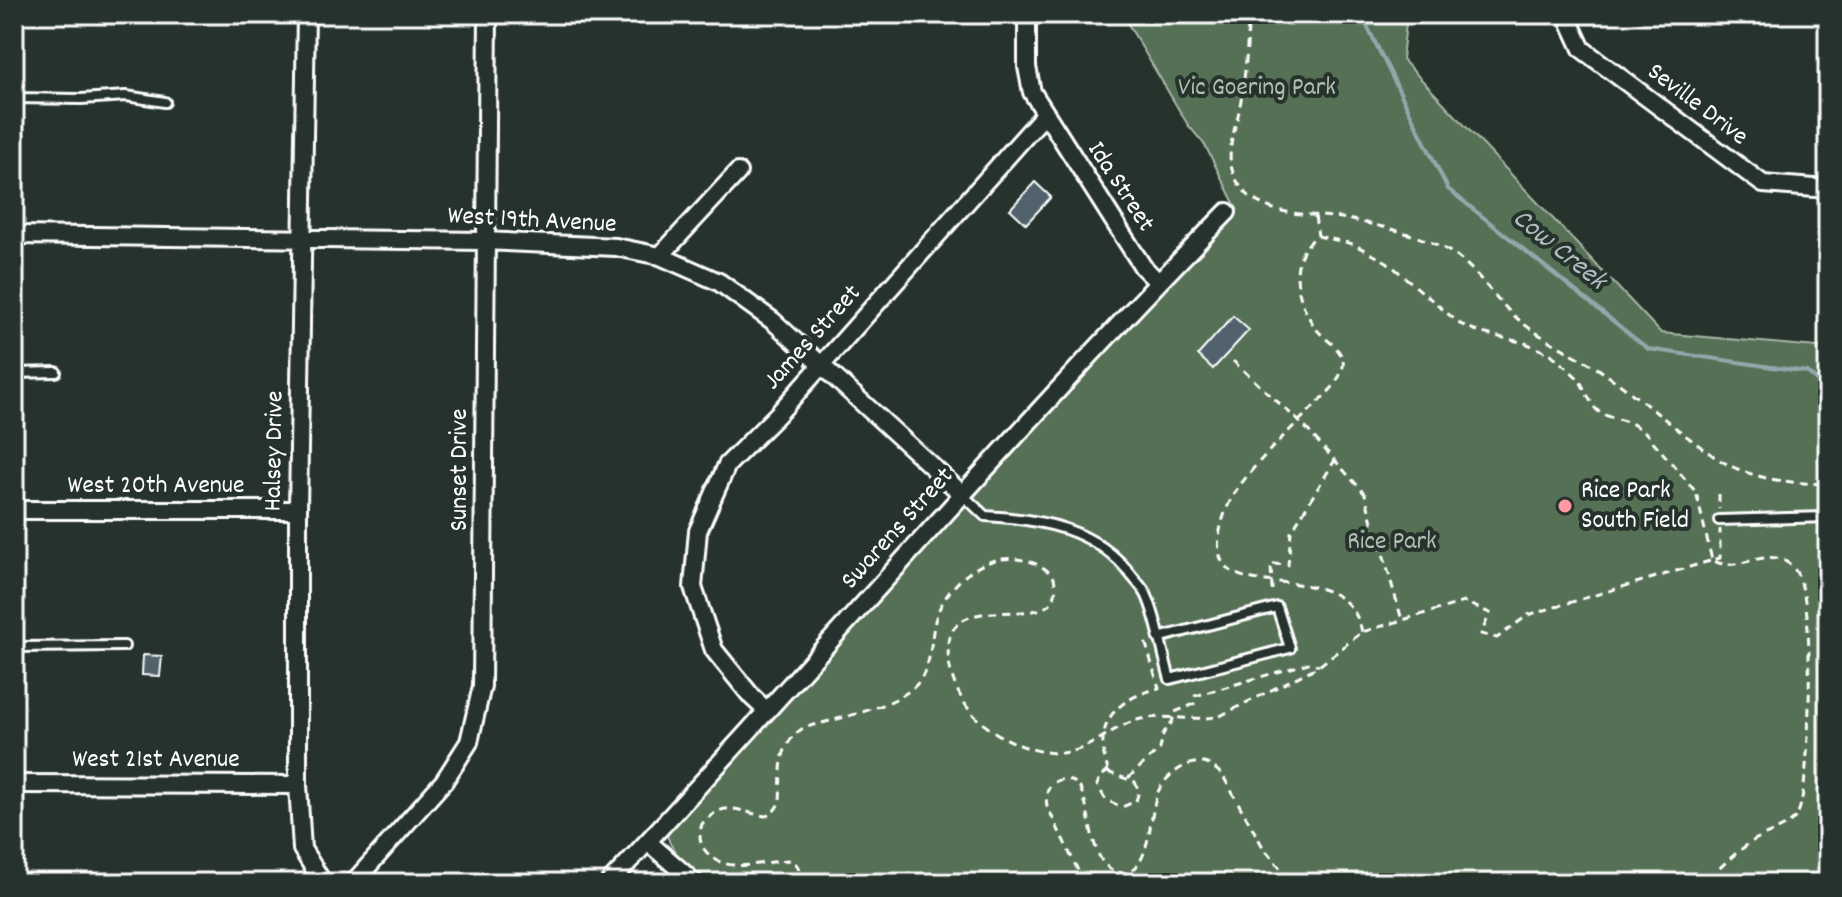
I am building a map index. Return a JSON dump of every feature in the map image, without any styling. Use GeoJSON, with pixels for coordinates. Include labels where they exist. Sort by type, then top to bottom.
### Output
{"type":"FeatureCollection","features":[{"type":"Feature","properties":{"kind":"street","name":"Halsey Drive"},"geometry":{"type":"LineString","coordinates":[[306,14],[298,510],[298,785],[302,849],[323,883]]}},
{"type":"Feature","properties":{"kind":"street","name":"Sunset Drive"},"geometry":{"type":"LineString","coordinates":[[353,883],[444,781],[469,742],[482,686],[488,14]]}},
{"type":"Feature","properties":{"kind":"street"},"geometry":{"type":"LineString","coordinates":[[1027,14],[1027,67],[1032,92],[1044,115]]}},
{"type":"Feature","properties":{"kind":"street","name":"Seville Drive"},"geometry":{"type":"LineString","coordinates":[[1566,14],[1582,49],[1763,184],[1828,189]]}},
{"type":"Feature","properties":{"kind":"street","name":"Ida Street"},"geometry":{"type":"LineString","coordinates":[[1044,115],[1143,267],[1158,282]]}},
{"type":"Feature","properties":{"kind":"street","name":"James Street"},"geometry":{"type":"LineString","coordinates":[[766,710],[714,650],[693,587],[698,531],[727,465],[822,365],[1044,115]]}},
{"type":"Feature","properties":{"kind":"street"},"geometry":{"type":"LineString","coordinates":[[660,256],[738,172]]}},
{"type":"Feature","properties":{"kind":"street","name":"Swarens Street"},"geometry":{"type":"LineString","coordinates":[[609,883],[962,494],[1227,212]]}},
{"type":"Feature","properties":{"kind":"street","name":"West 19th Avenue"},"geometry":{"type":"LineString","coordinates":[[14,235],[484,241],[616,247],[660,256],[719,282],[773,321],[962,494]]}},
{"type":"Feature","properties":{"kind":"street","name":"West 20th Avenue"},"geometry":{"type":"LineString","coordinates":[[14,510],[298,510]]}},
{"type":"Feature","properties":{"kind":"street","name":"West 21st Avenue"},"geometry":{"type":"LineString","coordinates":[[14,784],[298,785]]}},
{"type":"Feature","properties":{"kind":"street"},"geometry":{"type":"LineString","coordinates":[[648,842],[695,883]]}},
{"type":"Feature","properties":{"kind":"lane"},"geometry":{"type":"LineString","coordinates":[[14,98],[126,96],[165,102]]}},
{"type":"Feature","properties":{"kind":"lane"},"geometry":{"type":"LineString","coordinates":[[14,373],[56,372]]}},
{"type":"Feature","properties":{"kind":"lane"},"geometry":{"type":"LineString","coordinates":[[962,494],[985,516],[1025,518],[1080,532],[1119,557],[1146,594],[1158,638],[1170,679],[1290,648],[1277,607],[1158,638]]}},
{"type":"Feature","properties":{"kind":"lane"},"geometry":{"type":"LineString","coordinates":[[1719,520],[1828,517]]}},
{"type":"Feature","properties":{"kind":"lane"},"geometry":{"type":"LineString","coordinates":[[14,647],[124,646]]}},
{"type":"Feature","properties":{"kind":"path"},"geometry":{"type":"LineString","coordinates":[[1248,14],[1239,112],[1231,138],[1232,170],[1239,185],[1265,205],[1281,212],[1348,219],[1405,234],[1455,253],[1468,263],[1520,321],[1606,374],[1718,459],[1770,480],[1828,484]]}},
{"type":"Feature","properties":{"kind":"path"},"geometry":{"type":"LineString","coordinates":[[1315,216],[1318,236]]}},
{"type":"Feature","properties":{"kind":"path"},"geometry":{"type":"LineString","coordinates":[[1362,632],[1358,616],[1342,599],[1304,584],[1240,576],[1225,566],[1218,546],[1221,524],[1243,482],[1332,388],[1340,375],[1343,360],[1313,324],[1299,295],[1299,264],[1309,241],[1318,236],[1353,244],[1387,262],[1460,324],[1525,343],[1563,363],[1579,379],[1593,406],[1601,414],[1631,423],[1645,432],[1696,492],[1712,560]]}},
{"type":"Feature","properties":{"kind":"path"},"geometry":{"type":"LineString","coordinates":[[1233,361],[1300,422],[1365,494],[1402,620]]}},
{"type":"Feature","properties":{"kind":"path"},"geometry":{"type":"LineString","coordinates":[[1272,590],[1271,564],[1288,565],[1291,532],[1335,460]]}},
{"type":"Feature","properties":{"kind":"path"},"geometry":{"type":"LineString","coordinates":[[794,883],[799,874],[795,862],[788,860],[744,865],[718,861],[701,842],[702,824],[713,813],[725,809],[736,808],[766,816],[772,813],[780,800],[784,749],[795,734],[803,728],[900,697],[917,684],[927,667],[941,606],[963,579],[986,562],[1005,558],[1043,567],[1054,578],[1055,592],[1049,606],[1040,611],[986,611],[958,626],[950,639],[949,659],[956,685],[969,710],[988,727],[1043,751],[1069,752],[1081,749],[1132,721],[1220,716],[1319,666],[1362,632],[1402,620],[1464,602],[1490,613],[1481,634],[1497,638],[1528,615],[1720,558]]}},
{"type":"Feature","properties":{"kind":"path"},"geometry":{"type":"LineString","coordinates":[[1704,883],[1747,845],[1785,827],[1796,816],[1802,795],[1807,735],[1806,606],[1796,571],[1784,560],[1775,558],[1727,566],[1712,560]]}},
{"type":"Feature","properties":{"kind":"path"},"geometry":{"type":"LineString","coordinates":[[1108,772],[1103,752],[1108,720],[1119,705],[1138,694],[1159,688],[1145,641]]}},
{"type":"Feature","properties":{"kind":"path"},"geometry":{"type":"LineString","coordinates":[[1128,778],[1160,749],[1163,734],[1176,710],[1194,704],[1195,696],[1312,662],[1319,666]]}},
{"type":"Feature","properties":{"kind":"path"},"geometry":{"type":"LineString","coordinates":[[1084,883],[1047,806],[1050,784],[1057,779],[1065,779],[1078,784],[1102,860],[1112,870],[1125,874],[1142,860],[1160,787],[1181,768],[1201,762],[1216,768],[1223,776],[1263,847],[1292,883]]}},
{"type":"Feature","properties":{"kind":"path"},"geometry":{"type":"LineString","coordinates":[[1108,772],[1128,778],[1139,786],[1138,797],[1127,806],[1113,805],[1102,797],[1097,785],[1100,777],[1108,772]]}},
{"type":"Feature","properties":{"kind":"green space","name":"Rice Park"},"geometry":{"type":"Polygon","coordinates":[[[1122,14],[1407,14],[1402,59],[1661,333],[1828,348],[1828,883],[709,883],[677,854],[668,840],[667,832],[1237,209],[1205,145],[1188,125],[1122,14]]]}},
{"type":"Feature","properties":{"kind":"building"},"geometry":{"type":"Polygon","coordinates":[[[1035,182],[1051,197],[1026,224],[1010,209],[1035,182]]]}},
{"type":"Feature","properties":{"kind":"building"},"geometry":{"type":"Polygon","coordinates":[[[1233,316],[1249,330],[1213,369],[1198,355],[1233,316]]]}},
{"type":"Feature","properties":{"kind":"building"},"geometry":{"type":"Polygon","coordinates":[[[143,655],[162,656],[160,676],[142,675],[143,655]]]}},
{"type":"Feature","properties":{"kind":"waterway","name":"Cow Creek"},"geometry":{"type":"LineString","coordinates":[[1361,14],[1448,189],[1648,349],[1807,372],[1828,390]]}},
{"type":"Feature","properties":{"kind":"place","name":"Rice Park South Field"},"geometry":{"type":"Point","coordinates":[1565,506]}},
{"type":"Feature","properties":{"kind":"park label","name":"Vic Goering Park"},"geometry":{"type":"Point","coordinates":[1257,88]}}]}
